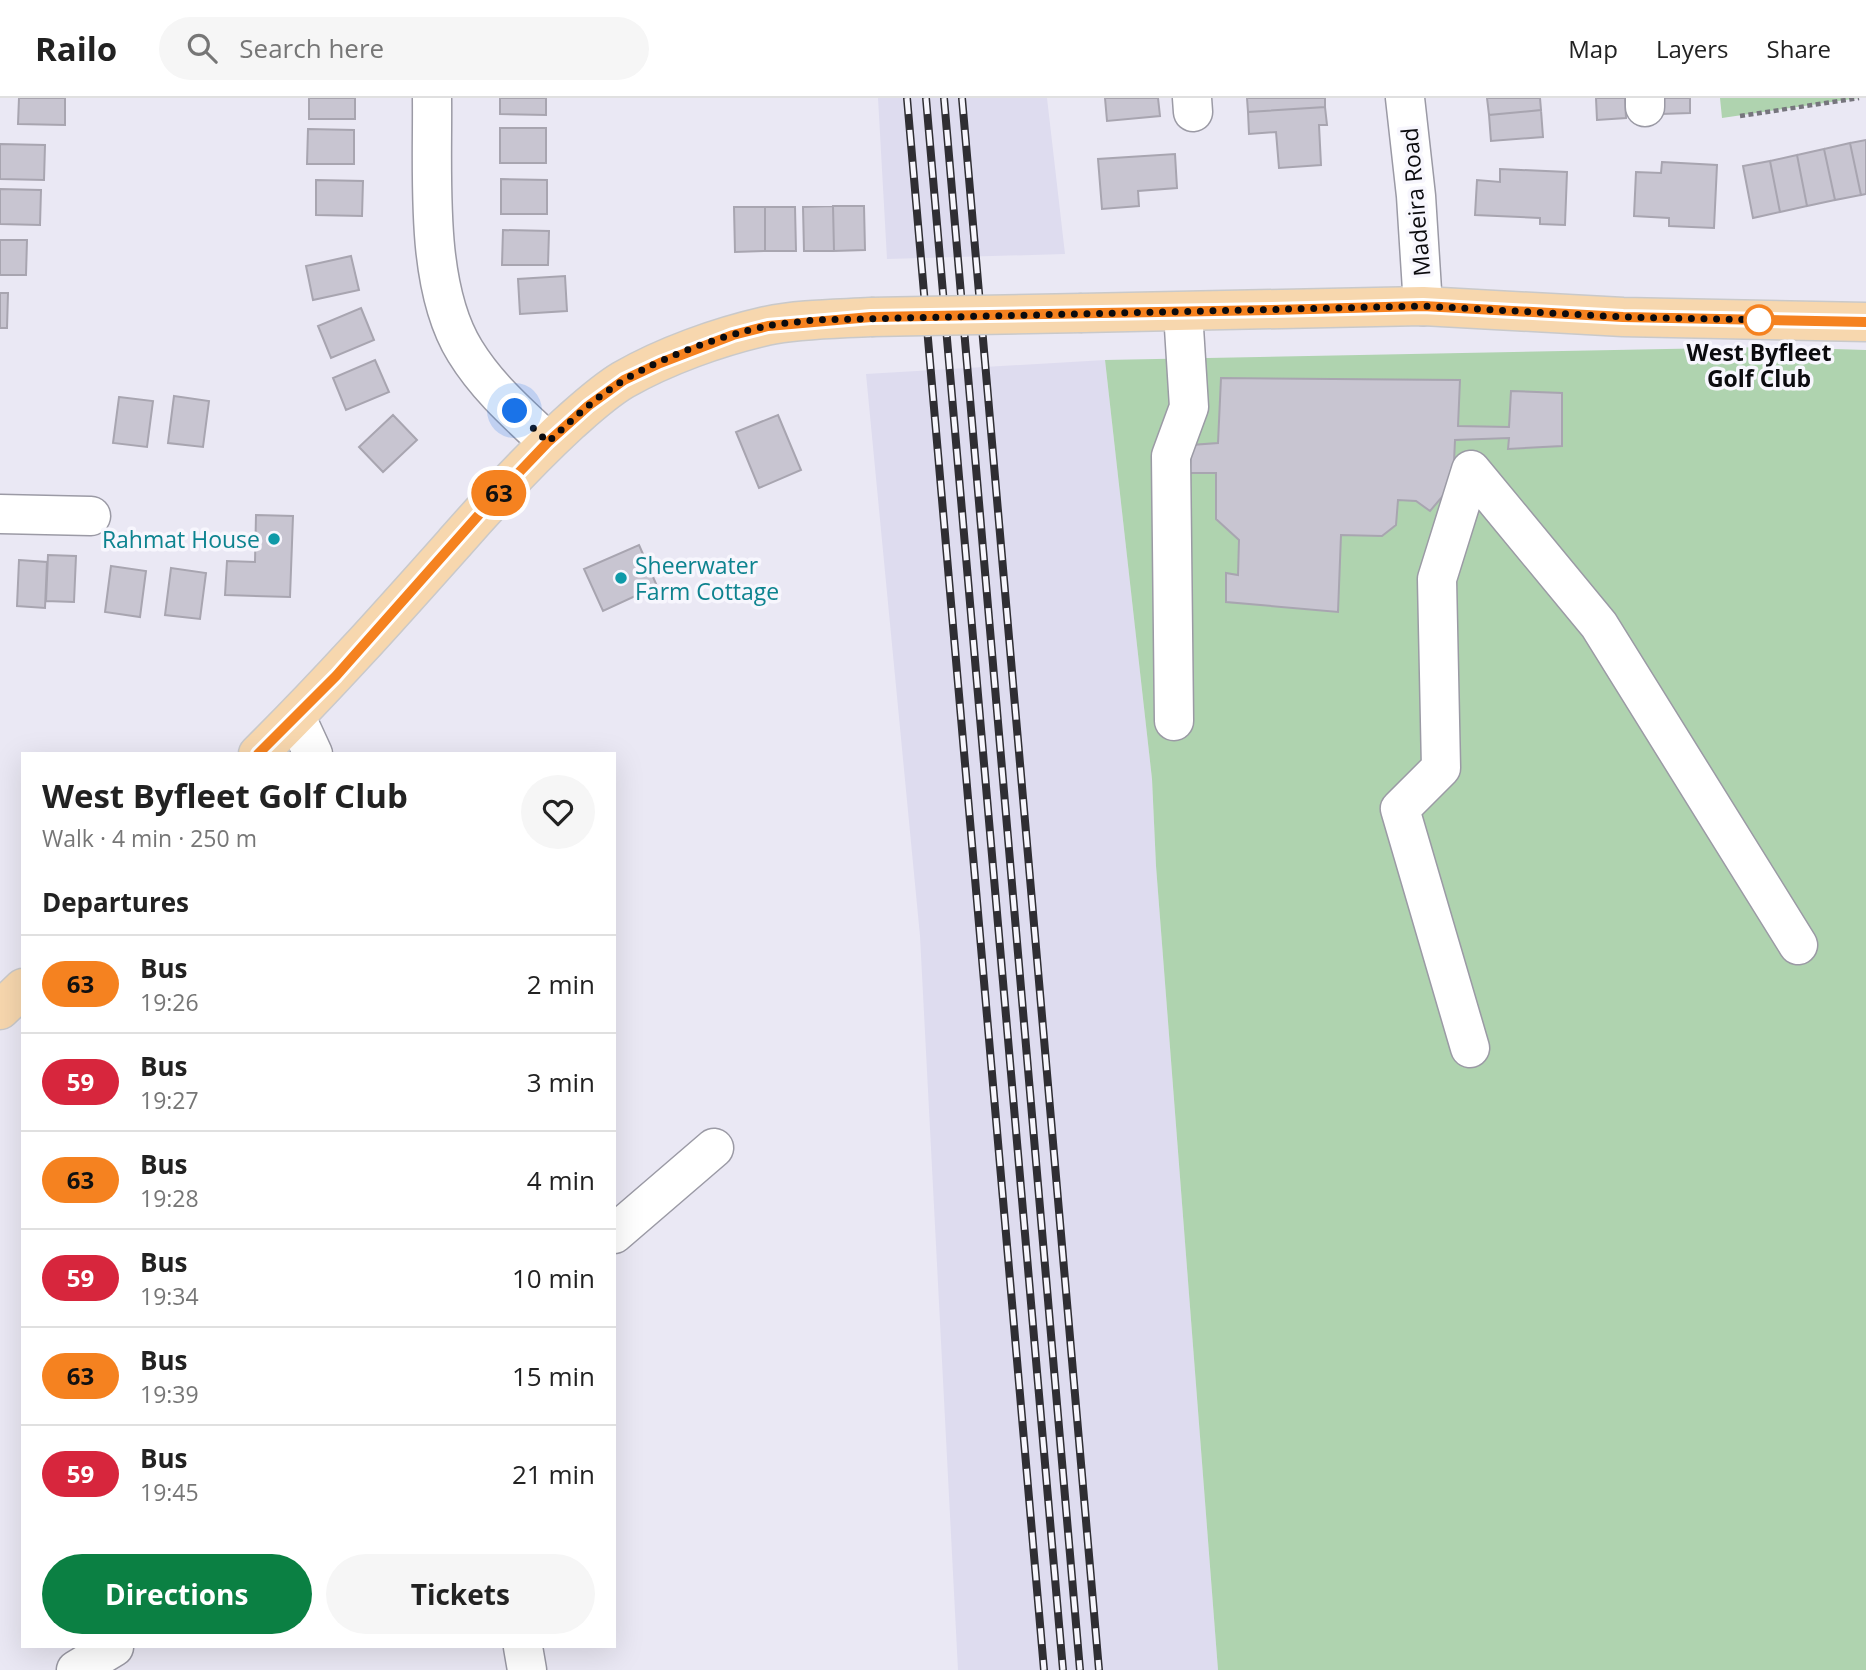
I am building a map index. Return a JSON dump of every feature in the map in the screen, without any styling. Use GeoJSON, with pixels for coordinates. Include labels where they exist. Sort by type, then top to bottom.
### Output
{"type":"FeatureCollection","features":[{"type":"Feature","properties":{"kind":"main road"},"geometry":{"type":"LineString","coordinates":[[260,752],[336,676],[484,509],[548,442],[588,406],[624,380],[698,347],[768,326],[871,317],[1423,306],[1623,317],[1866,322]]}},
{"type":"Feature","properties":{"kind":"main road"},"geometry":{"type":"LineString","coordinates":[[0,1010],[21,990]]}},
{"type":"Feature","properties":{"kind":"street"},"geometry":{"type":"LineString","coordinates":[[432,98],[434,246],[453,323],[464,349],[484,379],[548,442]]}},
{"type":"Feature","properties":{"kind":"street","name":"Madeira Road"},"geometry":{"type":"LineString","coordinates":[[1405,98],[1416,197],[1423,306]]}},
{"type":"Feature","properties":{"kind":"street"},"geometry":{"type":"LineString","coordinates":[[1174,721],[1171,456],[1189,407],[1183,312]]}},
{"type":"Feature","properties":{"kind":"street"},"geometry":{"type":"LineString","coordinates":[[1470,1048],[1400,809],[1441,768],[1437,579],[1471,470],[1599,625],[1798,945]]}},
{"type":"Feature","properties":{"kind":"street"},"geometry":{"type":"LineString","coordinates":[[0,514],[90,516]]}},
{"type":"Feature","properties":{"kind":"street"},"geometry":{"type":"LineString","coordinates":[[296,716],[312,752]]}},
{"type":"Feature","properties":{"kind":"street"},"geometry":{"type":"LineString","coordinates":[[616,1232],[713,1148]]}},
{"type":"Feature","properties":{"kind":"street"},"geometry":{"type":"LineString","coordinates":[[76,1670],[112,1648]]}},
{"type":"Feature","properties":{"kind":"street"},"geometry":{"type":"LineString","coordinates":[[523,1648],[527,1670]]}},
{"type":"Feature","properties":{"kind":"path"},"geometry":{"type":"LineString","coordinates":[[1740,116],[1859,98]]}},
{"type":"Feature","properties":{"kind":"shaded area"},"geometry":{"type":"Polygon","coordinates":[[[878,98],[1047,98],[1065,254],[887,259],[878,98]]]}},
{"type":"Feature","properties":{"kind":"shaded area"},"geometry":{"type":"Polygon","coordinates":[[[1105,360],[1152,779],[1156,866],[1218,1670],[958,1670],[920,936],[866,374],[1105,360]]]}},
{"type":"Feature","properties":{"kind":"green space"},"geometry":{"type":"Polygon","coordinates":[[[1720,98],[1859,98],[1722,118],[1720,98]]]}},
{"type":"Feature","properties":{"kind":"green space","name":"West Byfleet Golf Club"},"geometry":{"type":"Polygon","coordinates":[[[1770,347],[1866,350],[1866,1670],[1218,1670],[1156,866],[1152,779],[1105,360],[1770,347]]]}},
{"type":"Feature","properties":{"kind":"building"},"geometry":{"type":"Polygon","coordinates":[[[19,98],[65,98],[65,125],[18,124],[19,98]]]}},
{"type":"Feature","properties":{"kind":"building"},"geometry":{"type":"Polygon","coordinates":[[[309,98],[355,98],[355,119],[309,119],[309,98]]]}},
{"type":"Feature","properties":{"kind":"building"},"geometry":{"type":"Polygon","coordinates":[[[500,98],[546,98],[546,115],[500,114],[500,98]]]}},
{"type":"Feature","properties":{"kind":"building"},"geometry":{"type":"Polygon","coordinates":[[[1105,98],[1158,98],[1160,116],[1107,121],[1105,98]]]}},
{"type":"Feature","properties":{"kind":"building"},"geometry":{"type":"Polygon","coordinates":[[[1247,98],[1325,98],[1325,107],[1248,112],[1247,98]]]}},
{"type":"Feature","properties":{"kind":"building"},"geometry":{"type":"Polygon","coordinates":[[[1487,98],[1540,98],[1541,110],[1489,115],[1487,98]]]}},
{"type":"Feature","properties":{"kind":"building"},"geometry":{"type":"Polygon","coordinates":[[[1596,98],[1625,98],[1626,118],[1597,120],[1596,98]]]}},
{"type":"Feature","properties":{"kind":"building"},"geometry":{"type":"Polygon","coordinates":[[[1661,98],[1690,98],[1690,113],[1662,114],[1661,98]]]}},
{"type":"Feature","properties":{"kind":"building"},"geometry":{"type":"Polygon","coordinates":[[[1325,107],[1327,125],[1319,125],[1321,165],[1279,168],[1276,132],[1249,134],[1248,112],[1325,107]]]}},
{"type":"Feature","properties":{"kind":"building"},"geometry":{"type":"Polygon","coordinates":[[[1541,110],[1543,137],[1491,141],[1489,115],[1541,110]]]}},
{"type":"Feature","properties":{"kind":"building"},"geometry":{"type":"Polygon","coordinates":[[[500,128],[546,128],[546,163],[500,163],[500,128]]]}},
{"type":"Feature","properties":{"kind":"building"},"geometry":{"type":"Polygon","coordinates":[[[308,129],[354,130],[354,164],[307,164],[308,129]]]}},
{"type":"Feature","properties":{"kind":"building"},"geometry":{"type":"Polygon","coordinates":[[[1866,140],[1866,194],[1861,195],[1850,143],[1866,140]]]}},
{"type":"Feature","properties":{"kind":"building"},"geometry":{"type":"Polygon","coordinates":[[[1850,143],[1861,195],[1835,200],[1824,149],[1850,143]]]}},
{"type":"Feature","properties":{"kind":"building"},"geometry":{"type":"Polygon","coordinates":[[[0,144],[45,145],[44,180],[0,179],[0,144]]]}},
{"type":"Feature","properties":{"kind":"building"},"geometry":{"type":"Polygon","coordinates":[[[1824,149],[1835,200],[1807,206],[1797,155],[1824,149]]]}},
{"type":"Feature","properties":{"kind":"building"},"geometry":{"type":"Polygon","coordinates":[[[1175,154],[1177,188],[1138,191],[1139,206],[1102,209],[1098,159],[1175,154]]]}},
{"type":"Feature","properties":{"kind":"building"},"geometry":{"type":"Polygon","coordinates":[[[1797,155],[1807,206],[1780,212],[1770,161],[1797,155]]]}},
{"type":"Feature","properties":{"kind":"building"},"geometry":{"type":"Polygon","coordinates":[[[1770,161],[1780,212],[1753,218],[1743,166],[1770,161]]]}},
{"type":"Feature","properties":{"kind":"building"},"geometry":{"type":"Polygon","coordinates":[[[1662,162],[1717,165],[1714,228],[1669,226],[1669,218],[1634,216],[1636,172],[1661,173],[1662,162]]]}},
{"type":"Feature","properties":{"kind":"building"},"geometry":{"type":"Polygon","coordinates":[[[1500,169],[1567,172],[1565,225],[1540,224],[1540,218],[1475,215],[1477,180],[1500,182],[1500,169]]]}},
{"type":"Feature","properties":{"kind":"building"},"geometry":{"type":"Polygon","coordinates":[[[501,179],[547,180],[547,214],[501,214],[501,179]]]}},
{"type":"Feature","properties":{"kind":"building"},"geometry":{"type":"Polygon","coordinates":[[[316,180],[363,181],[362,216],[316,215],[316,180]]]}},
{"type":"Feature","properties":{"kind":"building"},"geometry":{"type":"Polygon","coordinates":[[[0,189],[41,190],[40,225],[0,224],[0,189]]]}},
{"type":"Feature","properties":{"kind":"building"},"geometry":{"type":"Polygon","coordinates":[[[833,206],[834,251],[804,251],[803,207],[833,206]]]}},
{"type":"Feature","properties":{"kind":"building"},"geometry":{"type":"Polygon","coordinates":[[[833,206],[864,206],[865,250],[834,251],[833,206]]]}},
{"type":"Feature","properties":{"kind":"building"},"geometry":{"type":"Polygon","coordinates":[[[734,207],[765,207],[765,251],[735,252],[734,207]]]}},
{"type":"Feature","properties":{"kind":"building"},"geometry":{"type":"Polygon","coordinates":[[[765,207],[795,207],[796,251],[765,251],[765,207]]]}},
{"type":"Feature","properties":{"kind":"building"},"geometry":{"type":"Polygon","coordinates":[[[503,230],[549,231],[548,265],[502,265],[503,230]]]}},
{"type":"Feature","properties":{"kind":"building"},"geometry":{"type":"Polygon","coordinates":[[[0,240],[27,240],[26,275],[0,275],[0,240]]]}},
{"type":"Feature","properties":{"kind":"building"},"geometry":{"type":"Polygon","coordinates":[[[351,256],[359,290],[313,300],[306,266],[351,256]]]}},
{"type":"Feature","properties":{"kind":"building"},"geometry":{"type":"Polygon","coordinates":[[[565,276],[567,311],[520,314],[518,279],[565,276]]]}},
{"type":"Feature","properties":{"kind":"building"},"geometry":{"type":"Polygon","coordinates":[[[0,293],[8,293],[7,328],[0,328],[0,293]]]}},
{"type":"Feature","properties":{"kind":"building"},"geometry":{"type":"Polygon","coordinates":[[[361,308],[374,340],[331,358],[318,326],[361,308]]]}},
{"type":"Feature","properties":{"kind":"building"},"geometry":{"type":"Polygon","coordinates":[[[375,360],[389,392],[346,410],[333,378],[375,360]]]}},
{"type":"Feature","properties":{"kind":"building"},"geometry":{"type":"Polygon","coordinates":[[[1221,378],[1460,380],[1458,426],[1509,427],[1511,391],[1562,393],[1562,446],[1508,449],[1509,438],[1455,440],[1453,484],[1430,511],[1416,501],[1398,500],[1396,525],[1382,536],[1341,535],[1338,612],[1226,602],[1226,573],[1238,575],[1239,540],[1216,519],[1216,473],[1190,473],[1191,445],[1218,443],[1221,378]]]}},
{"type":"Feature","properties":{"kind":"building"},"geometry":{"type":"Polygon","coordinates":[[[174,396],[209,401],[203,447],[168,443],[174,396]]]}},
{"type":"Feature","properties":{"kind":"building"},"geometry":{"type":"Polygon","coordinates":[[[119,397],[153,401],[147,447],[113,443],[119,397]]]}},
{"type":"Feature","properties":{"kind":"building"},"geometry":{"type":"Polygon","coordinates":[[[393,415],[417,440],[383,472],[359,447],[393,415]]]}},
{"type":"Feature","properties":{"kind":"building"},"geometry":{"type":"Polygon","coordinates":[[[778,415],[801,470],[759,488],[736,432],[778,415]]]}},
{"type":"Feature","properties":{"kind":"building","name":"Rahmat House"},"geometry":{"type":"Polygon","coordinates":[[[256,515],[293,516],[290,597],[225,595],[227,561],[255,562],[256,515]]]}},
{"type":"Feature","properties":{"kind":"building","name":"Sheerwater Farm Cottage"},"geometry":{"type":"Polygon","coordinates":[[[639,545],[657,586],[603,611],[584,569],[639,545]]]}},
{"type":"Feature","properties":{"kind":"building"},"geometry":{"type":"Polygon","coordinates":[[[48,555],[76,556],[74,602],[46,601],[48,555]]]}},
{"type":"Feature","properties":{"kind":"building"},"geometry":{"type":"Polygon","coordinates":[[[19,560],[47,562],[45,608],[17,606],[19,560]]]}},
{"type":"Feature","properties":{"kind":"building"},"geometry":{"type":"Polygon","coordinates":[[[111,566],[146,571],[140,617],[105,612],[111,566]]]}},
{"type":"Feature","properties":{"kind":"building"},"geometry":{"type":"Polygon","coordinates":[[[171,568],[206,573],[200,619],[165,615],[171,568]]]}},
{"type":"Feature","properties":{"kind":"railway"},"geometry":{"type":"LineString","coordinates":[[907,98],[1044,1670]]}},
{"type":"Feature","properties":{"kind":"railway"},"geometry":{"type":"LineString","coordinates":[[926,98],[1063,1670]]}},
{"type":"Feature","properties":{"kind":"railway"},"geometry":{"type":"LineString","coordinates":[[944,98],[1080,1670]]}},
{"type":"Feature","properties":{"kind":"railway"},"geometry":{"type":"LineString","coordinates":[[962,98],[1099,1670]]}},
{"type":"Feature","properties":{"kind":"bus line","name":"63"},"geometry":{"type":"LineString","coordinates":[[260,752],[336,676],[484,509],[548,442],[588,406],[624,380],[698,347],[733,335],[768,326],[871,317],[1423,306],[1623,317],[1866,322]]}},
{"type":"Feature","properties":{"kind":"place","name":"West Byfleet Golf Club"},"geometry":{"type":"Point","coordinates":[1759,320]}},
{"type":"Feature","properties":{"kind":"place","name":"Rahmat House"},"geometry":{"type":"Point","coordinates":[274,539]}},
{"type":"Feature","properties":{"kind":"place","name":"Sheerwater Farm Cottage"},"geometry":{"type":"Point","coordinates":[621,578]}},
{"type":"Feature","properties":{"kind":"route"},"geometry":{"type":"LineString","coordinates":[[515,411],[548,442],[608,390],[660,363],[733,335],[768,326],[815,320],[1423,306],[1623,317],[1759,320]]}}]}
